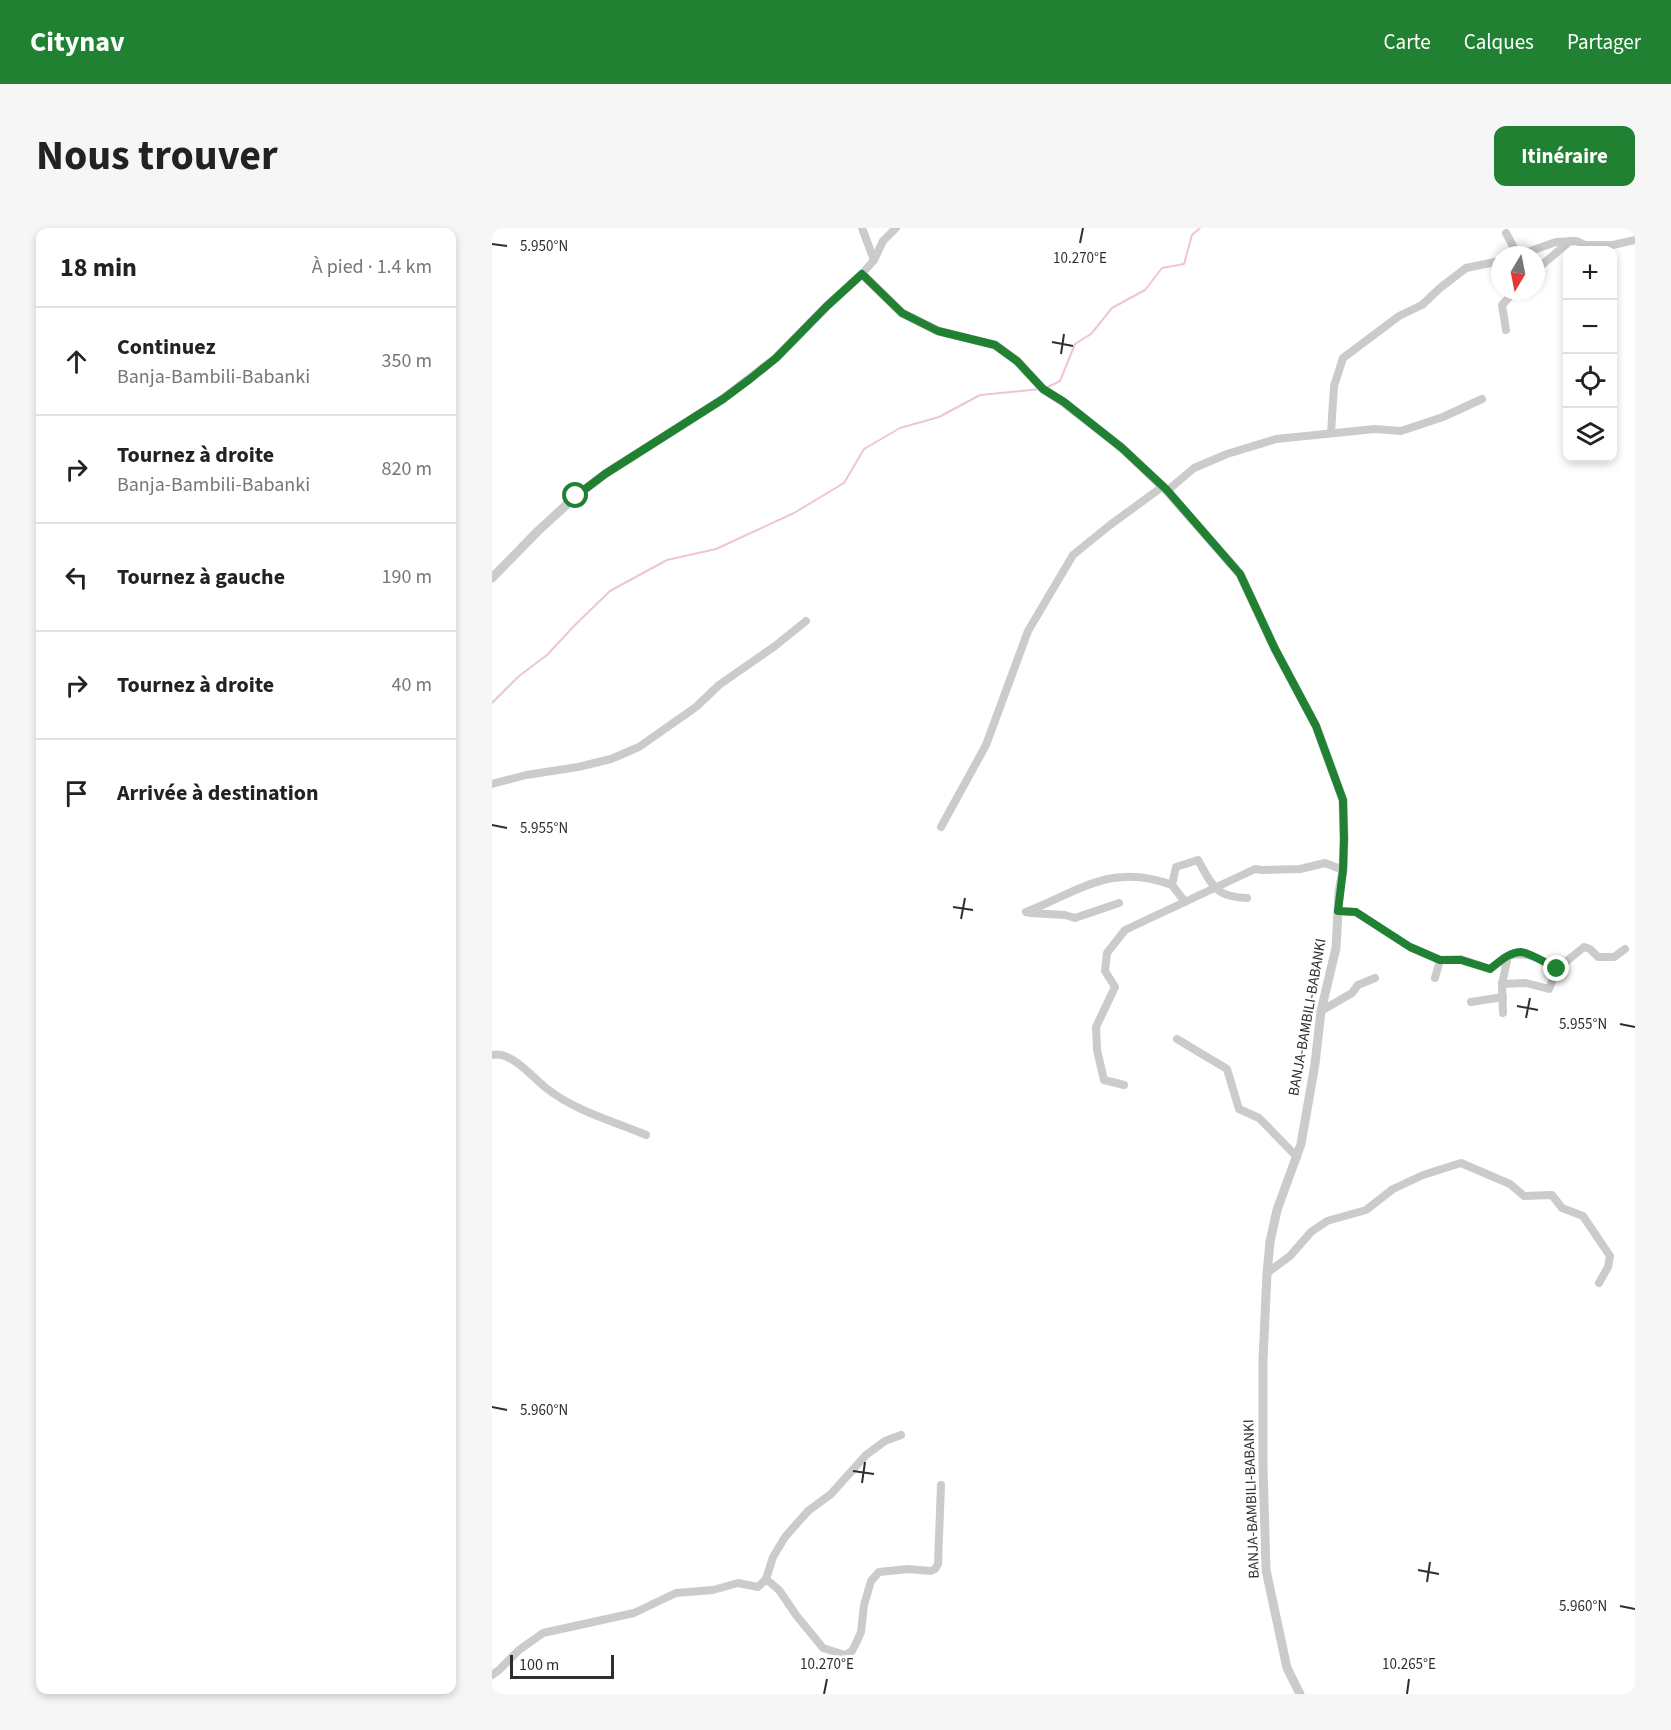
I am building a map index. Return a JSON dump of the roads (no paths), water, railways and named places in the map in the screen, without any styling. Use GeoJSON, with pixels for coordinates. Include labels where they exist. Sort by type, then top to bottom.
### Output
{"type":"FeatureCollection","features":[{"type":"Feature","properties":{"kind":"street"},"geometry":{"type":"LineString","coordinates":[[861,228],[874,260]]}},
{"type":"Feature","properties":{"kind":"street"},"geometry":{"type":"LineString","coordinates":[[492,578],[538,531],[583,491],[605,474],[723,399],[776,358],[862,274],[874,260],[883,241],[896,228]]}},
{"type":"Feature","properties":{"kind":"street"},"geometry":{"type":"LineString","coordinates":[[1506,233],[1513,246]]}},
{"type":"Feature","properties":{"kind":"street"},"geometry":{"type":"LineString","coordinates":[[1545,246],[1570,241],[1577,241],[1585,245],[1613,245],[1635,240]]}},
{"type":"Feature","properties":{"kind":"street"},"geometry":{"type":"LineString","coordinates":[[1545,262],[1570,241]]}},
{"type":"Feature","properties":{"kind":"street"},"geometry":{"type":"LineString","coordinates":[[1331,433],[1334,386],[1343,358],[1399,316],[1422,305],[1466,268],[1491,263]]}},
{"type":"Feature","properties":{"kind":"street","name":"BANJA-BAMBILI-BABANKI"},"geometry":{"type":"LineString","coordinates":[[862,274],[902,313],[938,331],[995,345],[1017,361],[1043,389],[1064,402],[1122,448],[1164,489],[1240,574],[1275,649],[1316,726],[1343,800],[1343,870],[1336,948],[1321,1011],[1301,1144],[1277,1210],[1270,1242],[1267,1273],[1263,1360],[1266,1570],[1287,1668],[1300,1694]]}},
{"type":"Feature","properties":{"kind":"street"},"geometry":{"type":"LineString","coordinates":[[1506,330],[1502,305],[1507,300]]}},
{"type":"Feature","properties":{"kind":"street"},"geometry":{"type":"LineString","coordinates":[[941,826],[986,744],[1028,631],[1072,555],[1110,525],[1194,468],[1227,454],[1276,439],[1375,429],[1401,431],[1443,417],[1482,399]]}},
{"type":"Feature","properties":{"kind":"street"},"geometry":{"type":"LineString","coordinates":[[492,784],[526,775],[611,759],[639,747],[696,707],[718,685],[775,646],[806,621]]}},
{"type":"Feature","properties":{"kind":"street"},"geometry":{"type":"LineString","coordinates":[[1172,885],[1176,867],[1198,860],[1214,887],[1231,897],[1247,898]]}},
{"type":"Feature","properties":{"kind":"street"},"geometry":{"type":"LineString","coordinates":[[1124,1085],[1104,1080],[1096,1050],[1096,1027],[1115,987],[1105,971],[1107,953],[1125,930],[1255,869],[1300,869],[1325,864],[1343,870]]}},
{"type":"Feature","properties":{"kind":"street"},"geometry":{"type":"LineString","coordinates":[[1119,903],[1075,918],[1026,912],[1104,879],[1132,875],[1156,879],[1172,885],[1185,902]]}},
{"type":"Feature","properties":{"kind":"street"},"geometry":{"type":"LineString","coordinates":[[1338,911],[1356,912],[1410,947],[1440,960],[1461,960],[1490,969],[1508,956],[1521,952],[1557,969]]}},
{"type":"Feature","properties":{"kind":"street"},"geometry":{"type":"LineString","coordinates":[[1502,984],[1526,983],[1549,989],[1557,969],[1584,947],[1590,949],[1598,957],[1614,957],[1624,949]]}},
{"type":"Feature","properties":{"kind":"street"},"geometry":{"type":"LineString","coordinates":[[1503,1013],[1502,984],[1508,956]]}},
{"type":"Feature","properties":{"kind":"street"},"geometry":{"type":"LineString","coordinates":[[1435,978],[1440,960]]}},
{"type":"Feature","properties":{"kind":"street"},"geometry":{"type":"LineString","coordinates":[[1321,1011],[1352,993],[1358,985],[1375,978]]}},
{"type":"Feature","properties":{"kind":"street"},"geometry":{"type":"LineString","coordinates":[[1471,1002],[1503,997]]}},
{"type":"Feature","properties":{"kind":"street"},"geometry":{"type":"LineString","coordinates":[[1177,1039],[1227,1070],[1239,1109],[1259,1118],[1297,1156]]}},
{"type":"Feature","properties":{"kind":"street"},"geometry":{"type":"LineString","coordinates":[[492,1055],[500,1054],[514,1062],[547,1089],[574,1106],[646,1136]]}},
{"type":"Feature","properties":{"kind":"street"},"geometry":{"type":"LineString","coordinates":[[1267,1273],[1290,1256],[1311,1232],[1327,1221],[1366,1209],[1402,1184],[1461,1163],[1510,1185],[1524,1196],[1552,1195],[1562,1208],[1583,1216],[1610,1256],[1608,1267],[1599,1283]]}},
{"type":"Feature","properties":{"kind":"street"},"geometry":{"type":"LineString","coordinates":[[492,1675],[519,1650],[543,1633],[634,1613],[676,1593],[713,1590],[738,1583],[758,1587],[766,1579],[773,1557],[785,1537],[808,1511],[831,1494],[866,1455],[885,1441],[901,1435]]}},
{"type":"Feature","properties":{"kind":"street"},"geometry":{"type":"LineString","coordinates":[[766,1579],[779,1590],[823,1648],[845,1655],[849,1654],[861,1632],[864,1605],[871,1581],[879,1572],[896,1569],[931,1571],[938,1564],[941,1485]]}},
{"type":"Feature","properties":{"kind":"waterway"},"geometry":{"type":"LineString","coordinates":[[1046,388],[1060,381],[1075,344],[1091,334],[1112,308],[1145,290],[1162,268],[1184,264],[1192,235],[1200,228]]}},
{"type":"Feature","properties":{"kind":"waterway"},"geometry":{"type":"LineString","coordinates":[[492,703],[519,676],[547,655],[610,591],[667,560],[716,549],[794,513],[844,483],[864,449],[900,428],[939,417],[980,395],[1040,389]]}}]}
